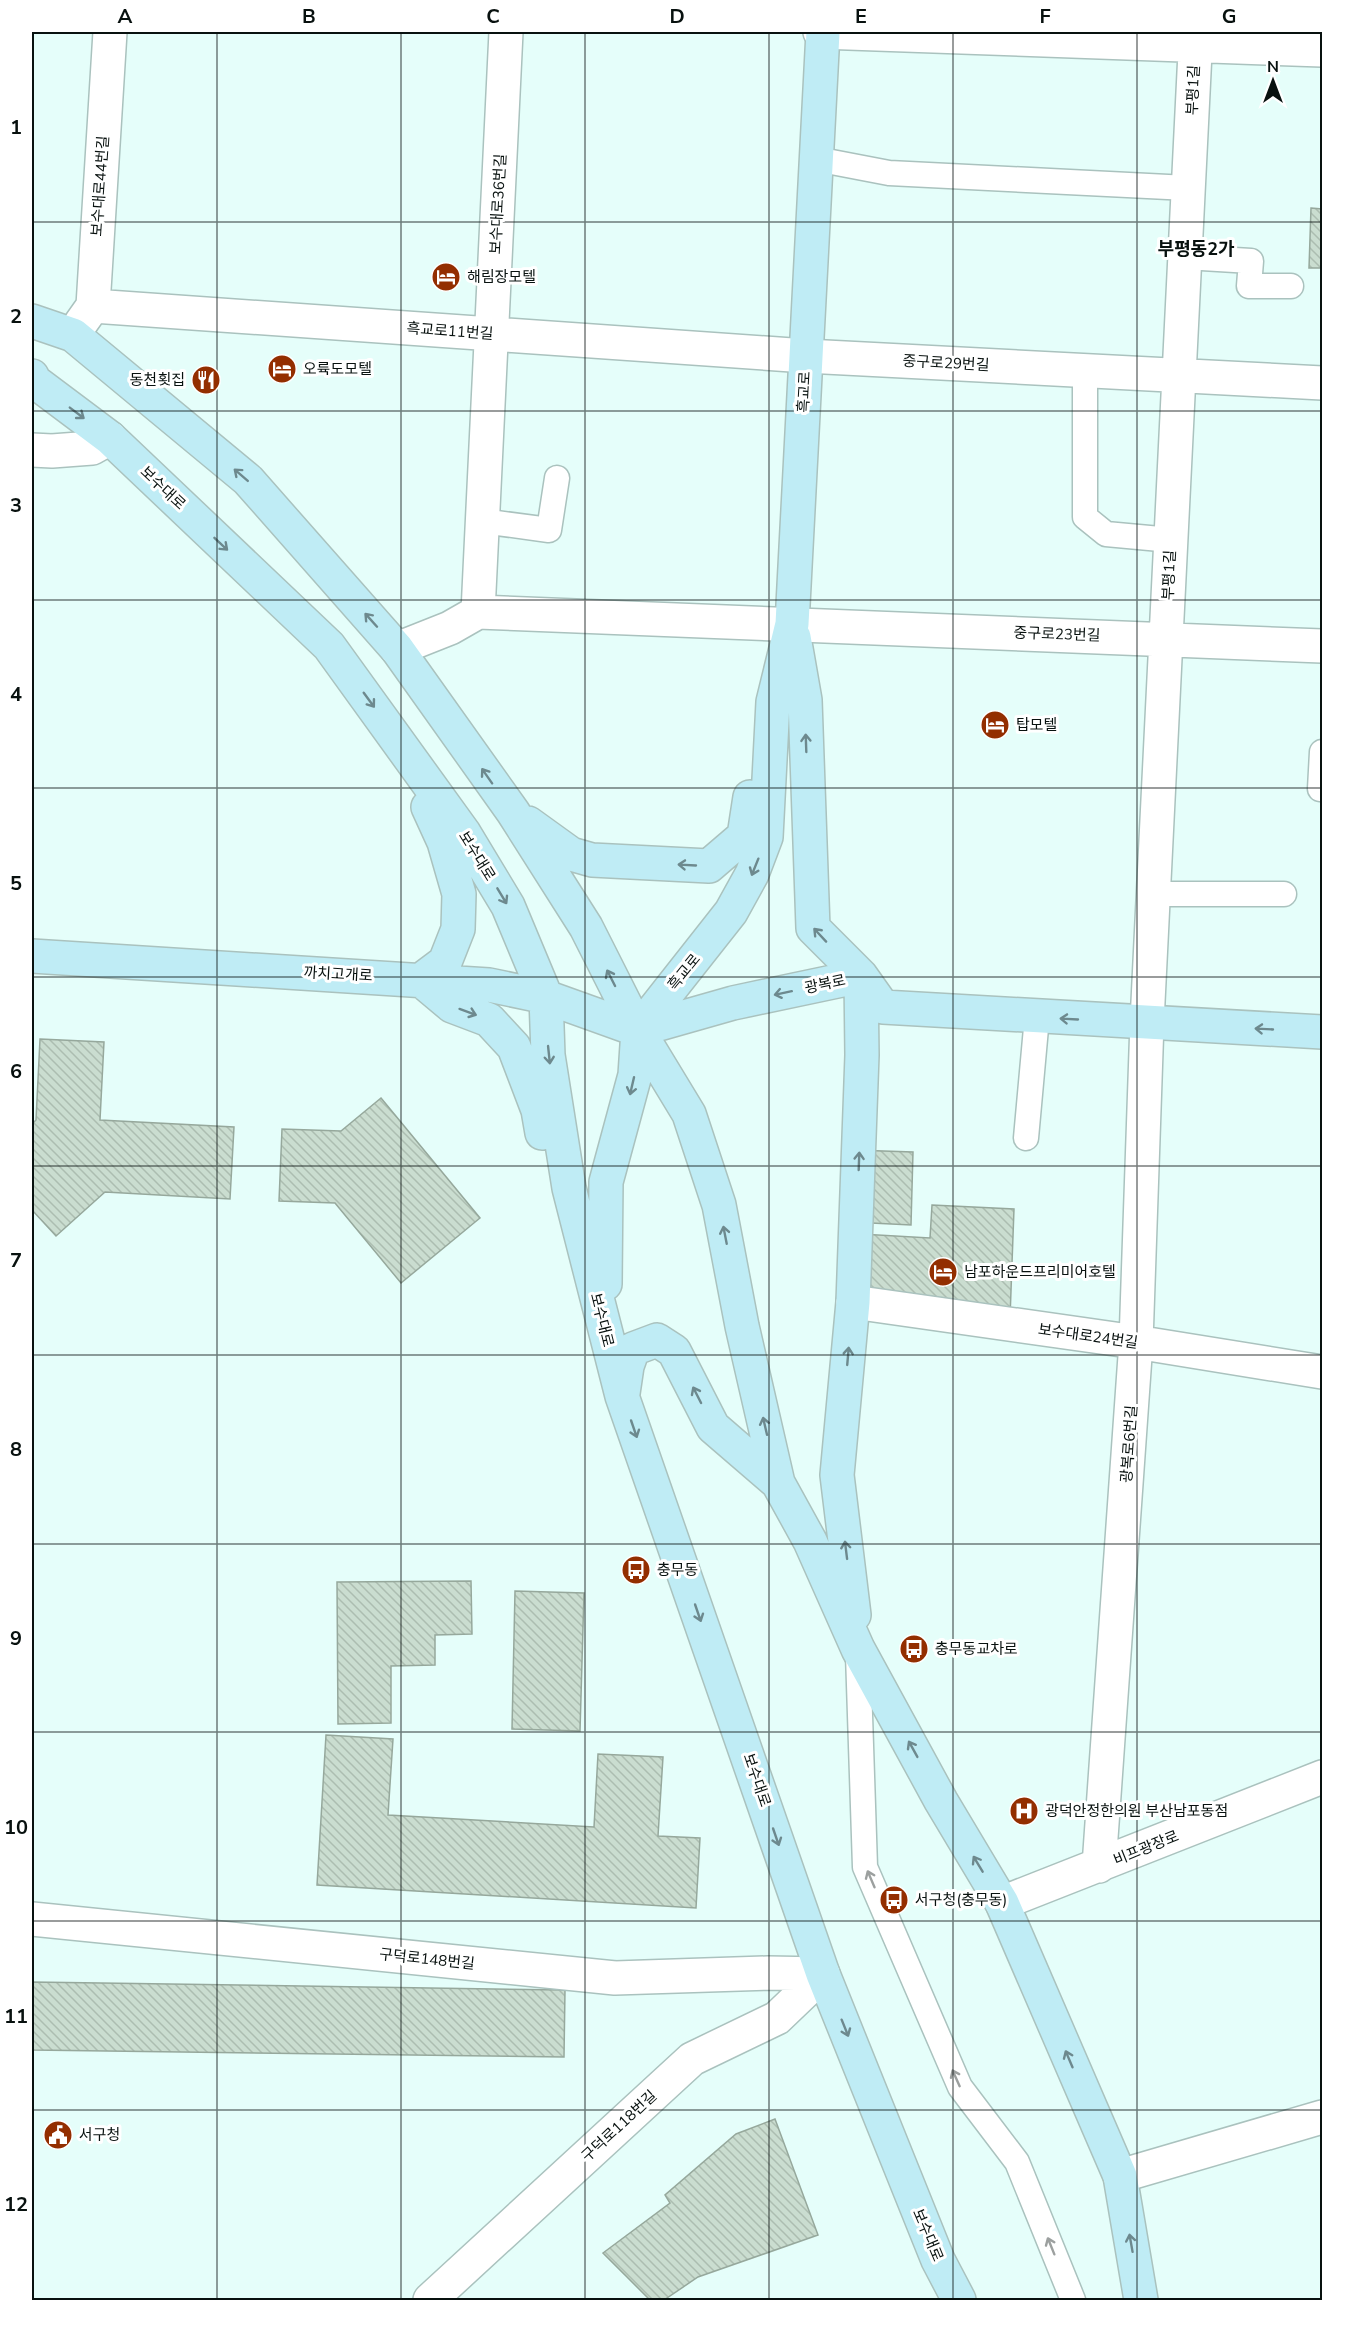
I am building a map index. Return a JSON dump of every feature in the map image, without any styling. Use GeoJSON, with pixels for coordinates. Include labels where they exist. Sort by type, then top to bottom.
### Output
{"type":"FeatureCollection","features":[{"type":"Feature","properties":{"kind":"main road","name":"흑교로"},"geometry":{"type":"LineString","coordinates":[[638,1030],[731,912],[752,874],[766,837],[773,702],[792,624],[822,32]]}},
{"type":"Feature","properties":{"kind":"main road"},"geometry":{"type":"LineString","coordinates":[[32,321],[73,335],[248,480],[397,649],[513,812],[586,927],[638,1030],[689,1114],[719,1205],[742,1326],[778,1483],[810,1541],[858,1649],[941,1801],[1002,1903],[1120,2176],[1141,2301]]}},
{"type":"Feature","properties":{"kind":"main road","name":"보수대로"},"geometry":{"type":"LineString","coordinates":[[32,376],[34,381],[110,438],[329,646],[464,833],[508,906],[546,997],[548,1055],[569,1188],[622,1396],[823,1974],[938,2260],[959,2301]]}},
{"type":"Feature","properties":{"kind":"main road","name":"흑교로"},"geometry":{"type":"LineString","coordinates":[[792,624],[805,700],[813,928],[861,976]]}},
{"type":"Feature","properties":{"kind":"main road"},"geometry":{"type":"LineString","coordinates":[[513,812],[571,854],[592,860],[709,866],[744,836],[750,795],[773,702]]}},
{"type":"Feature","properties":{"kind":"main road"},"geometry":{"type":"LineString","coordinates":[[396,738],[444,843],[459,894],[458,929],[445,962],[421,980],[452,1006],[489,1020],[514,1047],[538,1110],[552,1190],[573,1268],[604,1328]]}},
{"type":"Feature","properties":{"kind":"main road","name":"까치고개로"},"geometry":{"type":"LineString","coordinates":[[32,956],[489,985],[546,997],[638,1030]]}},
{"type":"Feature","properties":{"kind":"main road"},"geometry":{"type":"LineString","coordinates":[[858,1649],[837,1475],[853,1302],[862,1055],[861,976]]}},
{"type":"Feature","properties":{"kind":"main road","name":"광복로"},"geometry":{"type":"LineString","coordinates":[[638,1030],[733,1004],[861,976],[883,1007],[1323,1032]]}},
{"type":"Feature","properties":{"kind":"main road"},"geometry":{"type":"LineString","coordinates":[[604,1328],[606,1182],[635,1075],[638,1030]]}},
{"type":"Feature","properties":{"kind":"main road"},"geometry":{"type":"LineString","coordinates":[[622,1396],[627,1366],[633,1349],[657,1340],[674,1351],[712,1427],[778,1483]]}},
{"type":"Feature","properties":{"kind":"street","name":"보수대로44번길"},"geometry":{"type":"LineString","coordinates":[[93,306],[110,32]]}},
{"type":"Feature","properties":{"kind":"street","name":"보수대로36번길"},"geometry":{"type":"LineString","coordinates":[[478,612],[507,32]]}},
{"type":"Feature","properties":{"kind":"street"},"geometry":{"type":"LineString","coordinates":[[822,32],[1195,39],[1323,50]]}},
{"type":"Feature","properties":{"kind":"street","name":"부평1길"},"geometry":{"type":"LineString","coordinates":[[1147,1022],[1195,39]]}},
{"type":"Feature","properties":{"kind":"street","name":"흑교로11번길"},"geometry":{"type":"LineString","coordinates":[[93,306],[806,356]]}},
{"type":"Feature","properties":{"kind":"street"},"geometry":{"type":"LineString","coordinates":[[73,335],[93,306]]}},
{"type":"Feature","properties":{"kind":"street","name":"중구로29번길"},"geometry":{"type":"LineString","coordinates":[[806,356],[1323,383]]}},
{"type":"Feature","properties":{"kind":"street"},"geometry":{"type":"LineString","coordinates":[[32,450],[92,448],[110,438]]}},
{"type":"Feature","properties":{"kind":"street"},"geometry":{"type":"LineString","coordinates":[[397,649],[450,628],[478,612]]}},
{"type":"Feature","properties":{"kind":"street","name":"중구로23번길"},"geometry":{"type":"LineString","coordinates":[[478,612],[1323,646]]}},
{"type":"Feature","properties":{"kind":"street","name":"광복로6번길"},"geometry":{"type":"LineString","coordinates":[[1099,1866],[1136,1342],[1147,1022]]}},
{"type":"Feature","properties":{"kind":"street","name":"보수대로24번길"},"geometry":{"type":"LineString","coordinates":[[853,1302],[1136,1342],[1323,1372]]}},
{"type":"Feature","properties":{"kind":"street","name":"비프광장로"},"geometry":{"type":"LineString","coordinates":[[1002,1903],[1323,1777]]}},
{"type":"Feature","properties":{"kind":"street","name":"구덕로148번길"},"geometry":{"type":"LineString","coordinates":[[32,1919],[615,1978],[768,1973],[823,1974]]}},
{"type":"Feature","properties":{"kind":"street","name":"구덕로118번길"},"geometry":{"type":"LineString","coordinates":[[430,2301],[692,2059],[777,2018],[823,1974]]}},
{"type":"Feature","properties":{"kind":"street"},"geometry":{"type":"LineString","coordinates":[[1120,2176],[1323,2117]]}},
{"type":"Feature","properties":{"kind":"lane"},"geometry":{"type":"LineString","coordinates":[[816,159],[889,173],[1188,188]]}},
{"type":"Feature","properties":{"kind":"lane"},"geometry":{"type":"LineString","coordinates":[[1185,257],[1251,261],[1249,286],[1291,286]]}},
{"type":"Feature","properties":{"kind":"lane"},"geometry":{"type":"LineString","coordinates":[[1085,370],[1085,517],[1106,534],[1171,540]]}},
{"type":"Feature","properties":{"kind":"lane"},"geometry":{"type":"LineString","coordinates":[[482,521],[549,530],[557,478]]}},
{"type":"Feature","properties":{"kind":"lane"},"geometry":{"type":"LineString","coordinates":[[1320,789],[1323,752]]}},
{"type":"Feature","properties":{"kind":"lane"},"geometry":{"type":"LineString","coordinates":[[1153,894],[1284,894]]}},
{"type":"Feature","properties":{"kind":"lane"},"geometry":{"type":"LineString","coordinates":[[1026,1138],[1037,1017]]}},
{"type":"Feature","properties":{"kind":"lane"},"geometry":{"type":"LineString","coordinates":[[858,1649],[865,1867],[960,2087],[1017,2162],[1073,2301]]}},
{"type":"Feature","properties":{"kind":"building"},"geometry":{"type":"Polygon","coordinates":[[[1311,208],[1322,209],[1322,268],[1309,268],[1311,208]]]}},
{"type":"Feature","properties":{"kind":"building"},"geometry":{"type":"Polygon","coordinates":[[[40,1039],[104,1042],[100,1120],[234,1127],[230,1199],[105,1192],[56,1236],[32,1210],[32,1124],[36,1120],[40,1039]]]}},
{"type":"Feature","properties":{"kind":"building"},"geometry":{"type":"Polygon","coordinates":[[[381,1098],[480,1218],[401,1283],[335,1203],[279,1201],[282,1129],[341,1131],[381,1098]]]}},
{"type":"Feature","properties":{"kind":"building"},"geometry":{"type":"Polygon","coordinates":[[[853,1150],[913,1152],[911,1225],[851,1222],[853,1150]]]}},
{"type":"Feature","properties":{"kind":"building"},"geometry":{"type":"Polygon","coordinates":[[[932,1205],[1014,1209],[1010,1318],[857,1311],[861,1234],[930,1238],[932,1205]]]}},
{"type":"Feature","properties":{"kind":"building"},"geometry":{"type":"Polygon","coordinates":[[[471,1581],[472,1634],[435,1635],[435,1665],[391,1666],[391,1723],[338,1724],[337,1582],[471,1581]]]}},
{"type":"Feature","properties":{"kind":"building"},"geometry":{"type":"Polygon","coordinates":[[[515,1591],[584,1593],[580,1731],[512,1729],[515,1591]]]}},
{"type":"Feature","properties":{"kind":"building"},"geometry":{"type":"Polygon","coordinates":[[[326,1735],[393,1739],[388,1815],[594,1827],[598,1754],[663,1757],[658,1836],[700,1838],[696,1908],[317,1885],[326,1735]]]}},
{"type":"Feature","properties":{"kind":"building"},"geometry":{"type":"Polygon","coordinates":[[[32,1982],[565,1990],[564,2057],[32,2050],[32,1982]]]}},
{"type":"Feature","properties":{"kind":"building"},"geometry":{"type":"Polygon","coordinates":[[[775,2119],[818,2235],[698,2277],[664,2300],[650,2300],[603,2253],[670,2203],[665,2195],[736,2134],[775,2119]]]}},
{"type":"Feature","properties":{"kind":"place","name":"해림장모텔"},"geometry":{"type":"Point","coordinates":[446,277]}},
{"type":"Feature","properties":{"kind":"place","name":"오륙도모텔"},"geometry":{"type":"Point","coordinates":[282,369]}},
{"type":"Feature","properties":{"kind":"place","name":"동천횟집"},"geometry":{"type":"Point","coordinates":[206,380]}},
{"type":"Feature","properties":{"kind":"place","name":"탑모텔"},"geometry":{"type":"Point","coordinates":[995,725]}},
{"type":"Feature","properties":{"kind":"place","name":"남포하운드프리미어호텔"},"geometry":{"type":"Point","coordinates":[943,1272]}},
{"type":"Feature","properties":{"kind":"place","name":"충무동"},"geometry":{"type":"Point","coordinates":[636,1570]}},
{"type":"Feature","properties":{"kind":"place","name":"충무동교차로"},"geometry":{"type":"Point","coordinates":[914,1649]}},
{"type":"Feature","properties":{"kind":"place","name":"광덕안정한의원 부산남포동점"},"geometry":{"type":"Point","coordinates":[1024,1811]}},
{"type":"Feature","properties":{"kind":"place","name":"서구청(충무동)"},"geometry":{"type":"Point","coordinates":[894,1900]}},
{"type":"Feature","properties":{"kind":"place","name":"서구청"},"geometry":{"type":"Point","coordinates":[58,2135]}},
{"type":"Feature","properties":{"kind":"district","name":"부평동2가"},"geometry":{"type":"Point","coordinates":[1196,249]}}]}
